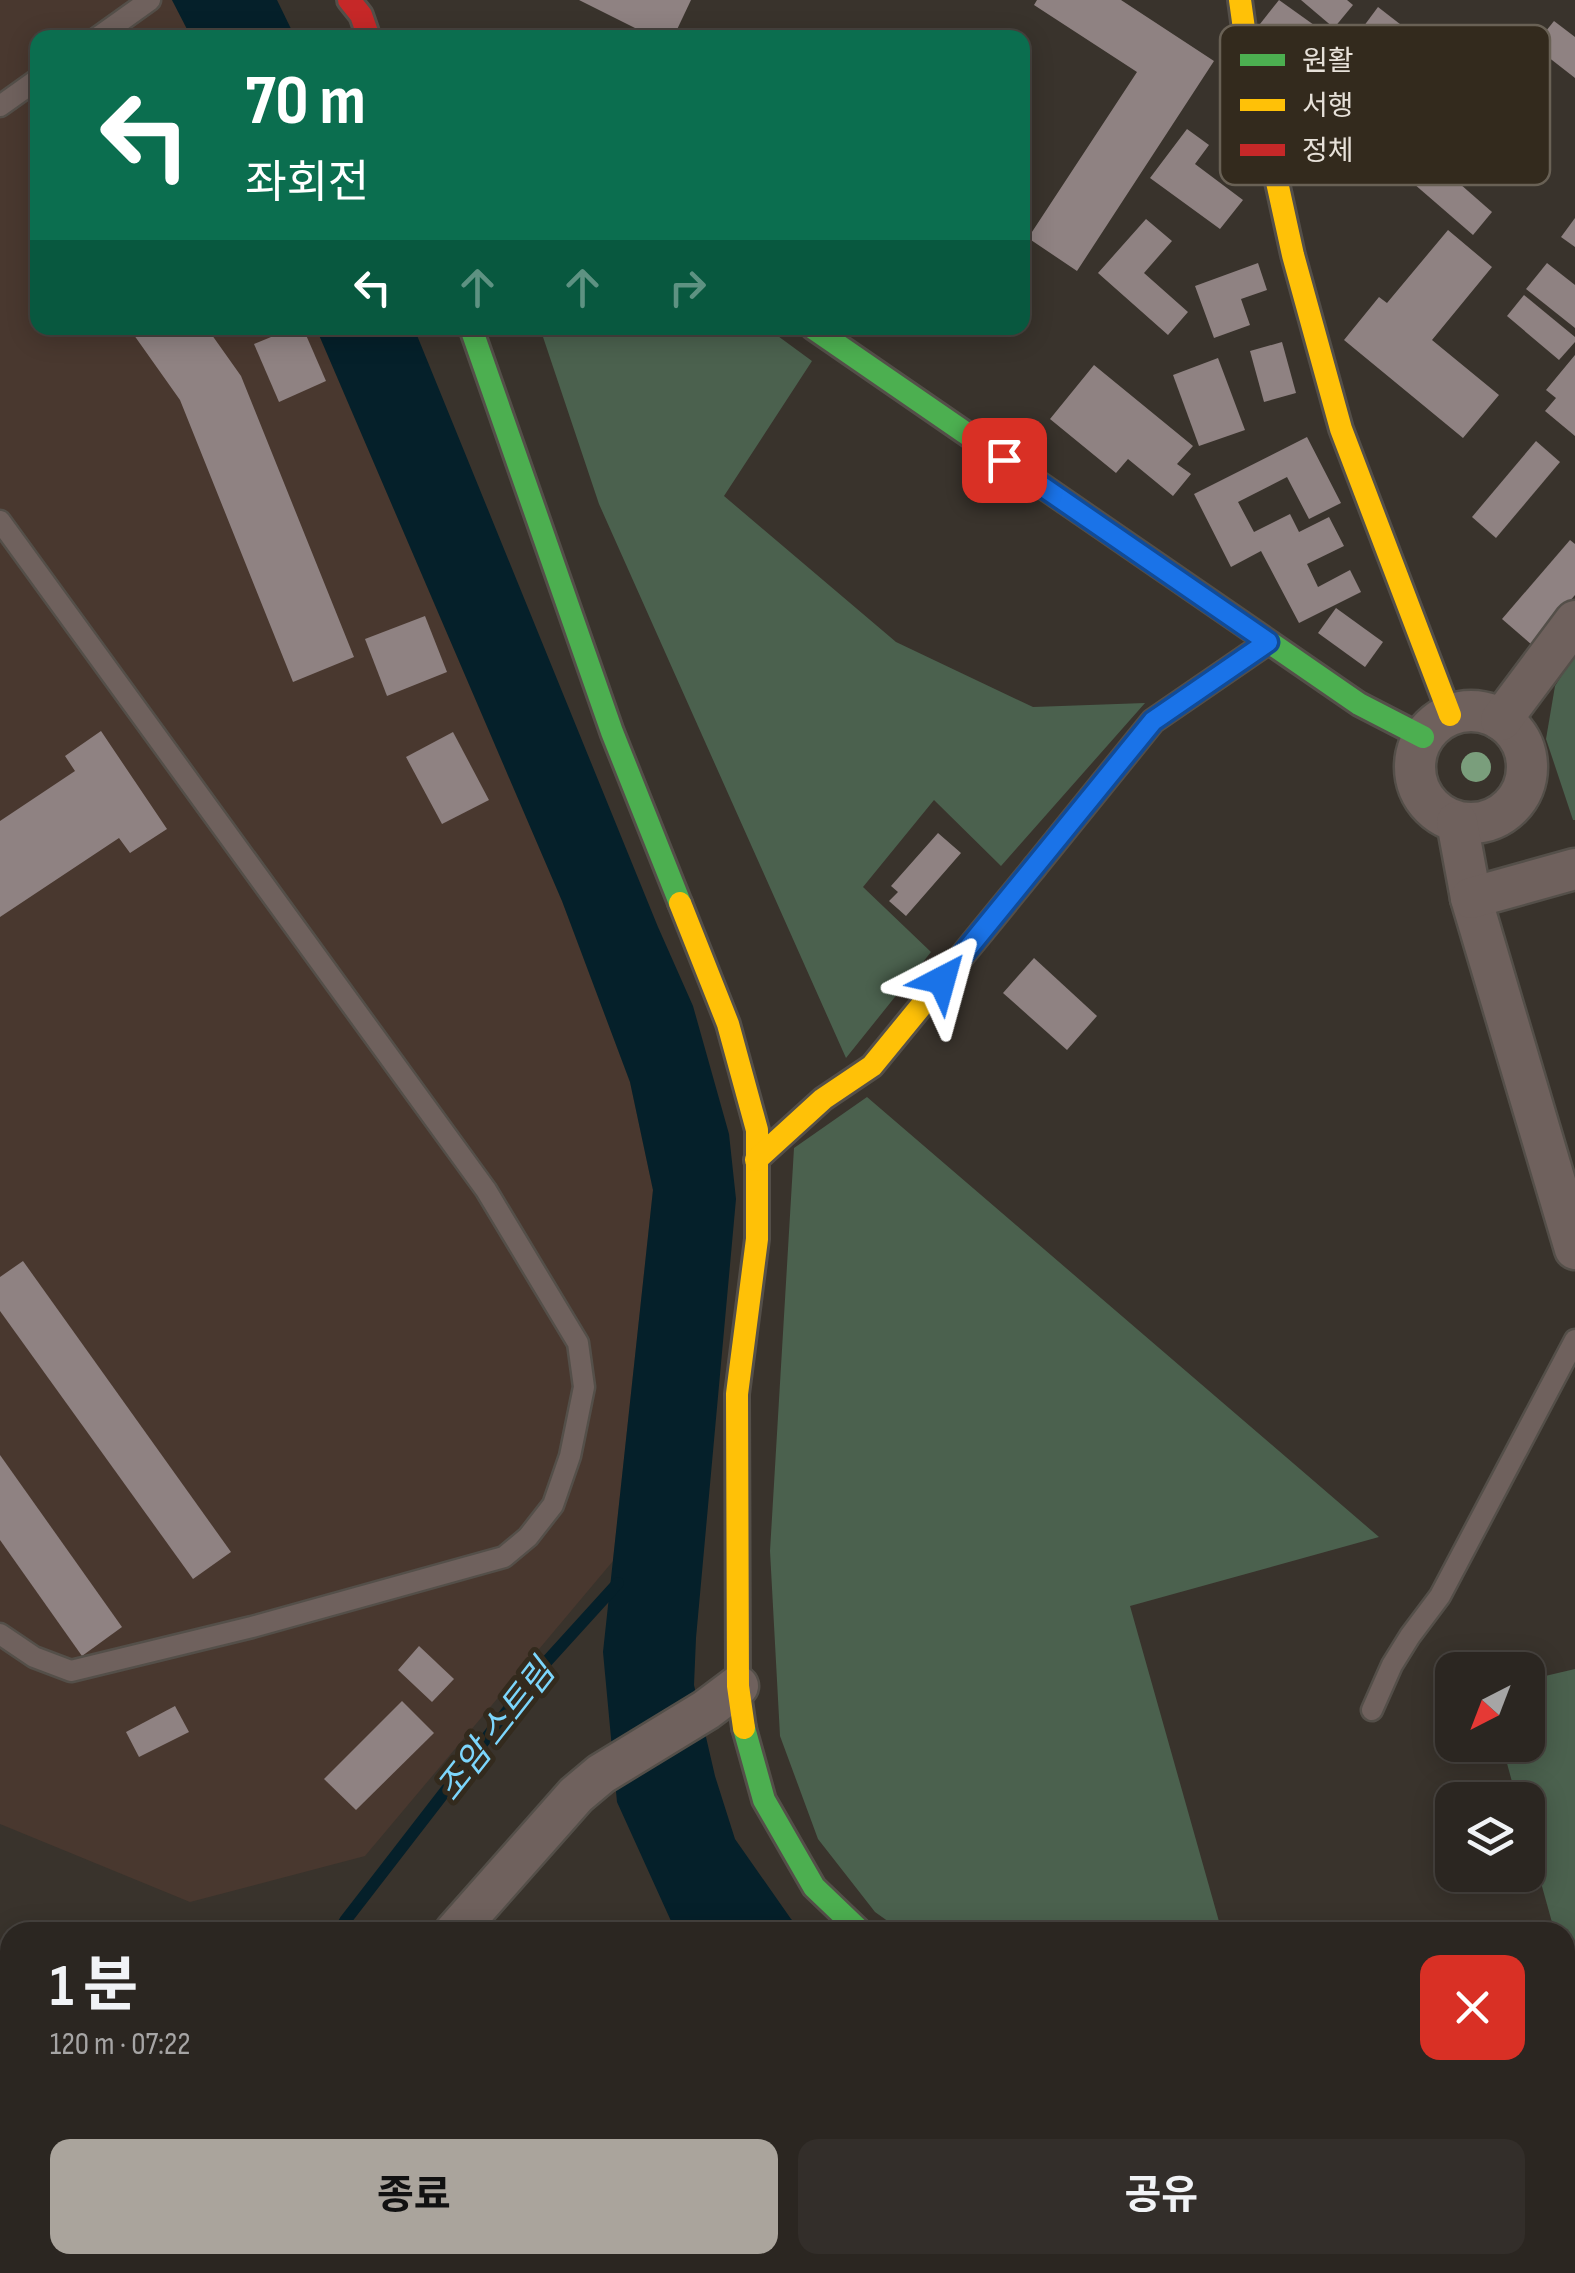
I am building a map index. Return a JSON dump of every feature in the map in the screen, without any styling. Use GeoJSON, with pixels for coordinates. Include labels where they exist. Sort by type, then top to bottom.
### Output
{"type":"FeatureCollection","features":[{"type":"Feature","properties":{"kind":"street"},"geometry":{"type":"LineString","coordinates":[[1240,0],[1243,25]]}},
{"type":"Feature","properties":{"kind":"street"},"geometry":{"type":"LineString","coordinates":[[1277,185],[1292,256],[1341,429],[1436,726]]}},
{"type":"Feature","properties":{"kind":"street"},"geometry":{"type":"LineString","coordinates":[[473,335],[612,732],[728,1024],[757,1130],[756,1239],[736,1394],[738,1686],[745,1732],[764,1800],[814,1886],[851,1922]]}},
{"type":"Feature","properties":{"kind":"street"},"geometry":{"type":"LineString","coordinates":[[822,335],[1359,704],[1436,726]]}},
{"type":"Feature","properties":{"kind":"street"},"geometry":{"type":"LineString","coordinates":[[1501,720],[1575,621]]}},
{"type":"Feature","properties":{"kind":"street"},"geometry":{"type":"LineString","coordinates":[[756,1160],[824,1100],[872,1066],[1153,721],[1268,642]]}},
{"type":"Feature","properties":{"kind":"street"},"geometry":{"type":"LineString","coordinates":[[1467,712],[1482,712],[1501,720],[1514,732],[1523,746],[1526,781],[1506,811],[1474,824],[1440,815],[1428,803],[1414,771],[1416,753],[1436,726],[1467,712]]}},
{"type":"Feature","properties":{"kind":"street"},"geometry":{"type":"LineString","coordinates":[[1456,822],[1472,898],[1575,1249]]}},
{"type":"Feature","properties":{"kind":"street"},"geometry":{"type":"LineString","coordinates":[[1472,898],[1575,869]]}},
{"type":"Feature","properties":{"kind":"street"},"geometry":{"type":"LineString","coordinates":[[464,1922],[576,1795],[738,1686]]}},
{"type":"Feature","properties":{"kind":"lane"},"geometry":{"type":"LineString","coordinates":[[108,30],[150,0]]}},
{"type":"Feature","properties":{"kind":"lane"},"geometry":{"type":"LineString","coordinates":[[0,106],[30,85]]}},
{"type":"Feature","properties":{"kind":"lane"},"geometry":{"type":"LineString","coordinates":[[0,521],[486,1190],[578,1343],[584,1387],[570,1456],[553,1504],[528,1537],[504,1557],[252,1627],[71,1671],[34,1657],[0,1634]]}},
{"type":"Feature","properties":{"kind":"lane"},"geometry":{"type":"LineString","coordinates":[[1372,1710],[1392,1665],[1440,1596],[1575,1340]]}},
{"type":"Feature","properties":{"kind":"shaded area"},"geometry":{"type":"Polygon","coordinates":[[[0,0],[172,0],[187,30],[30,30],[30,335],[319,335],[562,901],[630,1082],[653,1190],[613,1561],[365,1856],[190,1902],[0,1824],[0,0]]]}},
{"type":"Feature","properties":{"kind":"green space"},"geometry":{"type":"Polygon","coordinates":[[[542,335],[777,335],[812,361],[724,496],[896,642],[1033,707],[1145,703],[1001,866],[934,800],[863,887],[931,952],[846,1058],[599,504],[542,335]]]}},
{"type":"Feature","properties":{"kind":"green space"},"geometry":{"type":"Polygon","coordinates":[[[1575,654],[1573,820],[1546,739],[1555,686],[1575,654]]]}},
{"type":"Feature","properties":{"kind":"green space"},"geometry":{"type":"Polygon","coordinates":[[[867,1097],[1379,1537],[1130,1606],[1219,1922],[889,1922],[875,1912],[818,1839],[780,1736],[770,1551],[794,1148],[867,1097]]]}},
{"type":"Feature","properties":{"kind":"green space"},"geometry":{"type":"Polygon","coordinates":[[[1575,1669],[1575,1922],[1552,1922],[1544,1892],[1545,1782],[1512,1782],[1507,1762],[1545,1762],[1545,1676],[1575,1669]]]}},
{"type":"Feature","properties":{"kind":"water"},"geometry":{"type":"Polygon","coordinates":[[[172,0],[277,0],[292,30],[187,30],[172,0]]]}},
{"type":"Feature","properties":{"kind":"water"},"geometry":{"type":"Polygon","coordinates":[[[319,335],[417,335],[693,1006],[729,1134],[736,1199],[694,1685],[715,1776],[735,1839],[794,1922],[671,1922],[617,1802],[603,1652],[653,1190],[630,1082],[562,901],[319,335]]]}},
{"type":"Feature","properties":{"kind":"building"},"geometry":{"type":"Polygon","coordinates":[[[579,0],[691,0],[677,30],[639,30],[579,0]]]}},
{"type":"Feature","properties":{"kind":"building"},"geometry":{"type":"Polygon","coordinates":[[[1037,0],[1121,0],[1214,61],[1077,271],[1030,239],[1030,235],[1137,72],[1034,5],[1037,0]]]}},
{"type":"Feature","properties":{"kind":"building"},"geometry":{"type":"Polygon","coordinates":[[[1279,0],[1314,25],[1261,25],[1279,0]]]}},
{"type":"Feature","properties":{"kind":"building"},"geometry":{"type":"Polygon","coordinates":[[[1301,0],[1347,0],[1353,5],[1336,25],[1330,25],[1301,0]]]}},
{"type":"Feature","properties":{"kind":"building"},"geometry":{"type":"Polygon","coordinates":[[[1378,7],[1401,25],[1365,25],[1378,7]]]}},
{"type":"Feature","properties":{"kind":"building"},"geometry":{"type":"Polygon","coordinates":[[[1554,21],[1575,37],[1575,78],[1550,58],[1550,26],[1554,21]]]}},
{"type":"Feature","properties":{"kind":"building"},"geometry":{"type":"Polygon","coordinates":[[[1187,129],[1209,145],[1195,164],[1243,200],[1220,229],[1150,178],[1187,129]]]}},
{"type":"Feature","properties":{"kind":"building"},"geometry":{"type":"Polygon","coordinates":[[[1415,185],[1461,185],[1492,212],[1473,235],[1415,185]]]}},
{"type":"Feature","properties":{"kind":"building"},"geometry":{"type":"Polygon","coordinates":[[[1575,218],[1575,247],[1561,237],[1575,218]]]}},
{"type":"Feature","properties":{"kind":"building"},"geometry":{"type":"Polygon","coordinates":[[[1146,219],[1172,241],[1144,273],[1188,312],[1168,335],[1098,273],[1146,219]]]}},
{"type":"Feature","properties":{"kind":"building"},"geometry":{"type":"Polygon","coordinates":[[[1448,230],[1492,267],[1432,340],[1499,395],[1463,438],[1344,340],[1379,297],[1387,303],[1448,230]]]}},
{"type":"Feature","properties":{"kind":"building"},"geometry":{"type":"Polygon","coordinates":[[[1258,263],[1267,290],[1241,299],[1250,325],[1214,338],[1195,286],[1258,263]]]}},
{"type":"Feature","properties":{"kind":"building"},"geometry":{"type":"Polygon","coordinates":[[[1547,263],[1575,285],[1575,328],[1526,289],[1547,263]]]}},
{"type":"Feature","properties":{"kind":"building"},"geometry":{"type":"Polygon","coordinates":[[[1524,295],[1575,337],[1559,360],[1507,316],[1524,295]]]}},
{"type":"Feature","properties":{"kind":"building"},"geometry":{"type":"Polygon","coordinates":[[[134,335],[212,335],[241,376],[354,657],[293,682],[180,400],[134,335]]]}},
{"type":"Feature","properties":{"kind":"building"},"geometry":{"type":"Polygon","coordinates":[[[276,335],[306,335],[326,381],[279,402],[254,344],[276,335]]]}},
{"type":"Feature","properties":{"kind":"building"},"geometry":{"type":"Polygon","coordinates":[[[1282,342],[1296,393],[1264,402],[1250,351],[1282,342]]]}},
{"type":"Feature","properties":{"kind":"building"},"geometry":{"type":"Polygon","coordinates":[[[1575,355],[1575,436],[1545,411],[1556,398],[1546,390],[1575,355]]]}},
{"type":"Feature","properties":{"kind":"building"},"geometry":{"type":"Polygon","coordinates":[[[1218,358],[1245,430],[1199,446],[1173,375],[1218,358]]]}},
{"type":"Feature","properties":{"kind":"building"},"geometry":{"type":"Polygon","coordinates":[[[1094,365],[1193,446],[1177,464],[1191,474],[1173,496],[1128,459],[1116,473],[1050,419],[1094,365]]]}},
{"type":"Feature","properties":{"kind":"building"},"geometry":{"type":"Polygon","coordinates":[[[1307,437],[1341,503],[1309,519],[1287,477],[1238,502],[1254,532],[1290,514],[1299,532],[1329,517],[1344,546],[1307,564],[1318,587],[1350,570],[1361,592],[1299,623],[1261,551],[1231,567],[1194,494],[1307,437]]]}},
{"type":"Feature","properties":{"kind":"building"},"geometry":{"type":"Polygon","coordinates":[[[1536,441],[1560,462],[1496,538],[1472,517],[1536,441]]]}},
{"type":"Feature","properties":{"kind":"building"},"geometry":{"type":"Polygon","coordinates":[[[1570,540],[1575,544],[1575,595],[1532,645],[1502,619],[1570,540]]]}},
{"type":"Feature","properties":{"kind":"building"},"geometry":{"type":"Polygon","coordinates":[[[1336,608],[1383,642],[1365,667],[1318,633],[1336,608]]]}},
{"type":"Feature","properties":{"kind":"building"},"geometry":{"type":"Polygon","coordinates":[[[425,616],[447,672],[387,696],[365,639],[425,616]]]}},
{"type":"Feature","properties":{"kind":"building"},"geometry":{"type":"Polygon","coordinates":[[[101,731],[167,829],[130,853],[119,838],[0,917],[0,821],[75,771],[65,756],[101,731]]]}},
{"type":"Feature","properties":{"kind":"building"},"geometry":{"type":"Polygon","coordinates":[[[453,732],[489,800],[442,824],[406,757],[453,732]]]}},
{"type":"Feature","properties":{"kind":"building"},"geometry":{"type":"Polygon","coordinates":[[[938,833],[961,853],[906,916],[889,901],[898,892],[891,886],[938,833]]]}},
{"type":"Feature","properties":{"kind":"building"},"geometry":{"type":"Polygon","coordinates":[[[1034,958],[1097,1016],[1067,1050],[1003,993],[1034,958]]]}},
{"type":"Feature","properties":{"kind":"building"},"geometry":{"type":"Polygon","coordinates":[[[23,1261],[231,1552],[193,1579],[0,1311],[0,1277],[23,1261]]]}},
{"type":"Feature","properties":{"kind":"building"},"geometry":{"type":"Polygon","coordinates":[[[0,1455],[122,1627],[82,1656],[0,1540],[0,1455]]]}},
{"type":"Feature","properties":{"kind":"building"},"geometry":{"type":"Polygon","coordinates":[[[419,1646],[454,1679],[432,1702],[398,1670],[419,1646]]]}},
{"type":"Feature","properties":{"kind":"building"},"geometry":{"type":"Polygon","coordinates":[[[402,1701],[434,1733],[356,1810],[324,1779],[402,1701]]]}},
{"type":"Feature","properties":{"kind":"building"},"geometry":{"type":"Polygon","coordinates":[[[175,1706],[189,1732],[139,1757],[126,1732],[175,1706]]]}},
{"type":"Feature","properties":{"kind":"waterway","name":"조암 스트림"},"geometry":{"type":"LineString","coordinates":[[344,1922],[539,1670],[618,1583]]}},
{"type":"Feature","properties":{"kind":"traffic: fast"},"geometry":{"type":"LineString","coordinates":[[473,335],[612,732],[680,903]]}},
{"type":"Feature","properties":{"kind":"traffic: fast"},"geometry":{"type":"LineString","coordinates":[[823,335],[1359,704],[1423,737]]}},
{"type":"Feature","properties":{"kind":"traffic: fast"},"geometry":{"type":"LineString","coordinates":[[1034,868],[1153,721],[1268,642]]}},
{"type":"Feature","properties":{"kind":"traffic: fast"},"geometry":{"type":"LineString","coordinates":[[744,1728],[764,1800],[814,1887],[851,1922]]}},
{"type":"Feature","properties":{"kind":"traffic: slow"},"geometry":{"type":"LineString","coordinates":[[1240,0],[1243,25]]}},
{"type":"Feature","properties":{"kind":"traffic: slow"},"geometry":{"type":"LineString","coordinates":[[1278,185],[1341,429],[1450,715]]}},
{"type":"Feature","properties":{"kind":"traffic: slow"},"geometry":{"type":"LineString","coordinates":[[756,1160],[823,1099],[872,1066],[1034,868]]}},
{"type":"Feature","properties":{"kind":"traffic: slow"},"geometry":{"type":"LineString","coordinates":[[680,903],[728,1024],[757,1130],[757,1239],[737,1394],[738,1686],[744,1728]]}},
{"type":"Feature","properties":{"kind":"traffic: jam"},"geometry":{"type":"LineString","coordinates":[[349,0],[366,30]]}},
{"type":"Feature","properties":{"kind":"route"},"geometry":{"type":"LineString","coordinates":[[942,980],[1153,721],[1268,642],[1004,460]]}}]}
